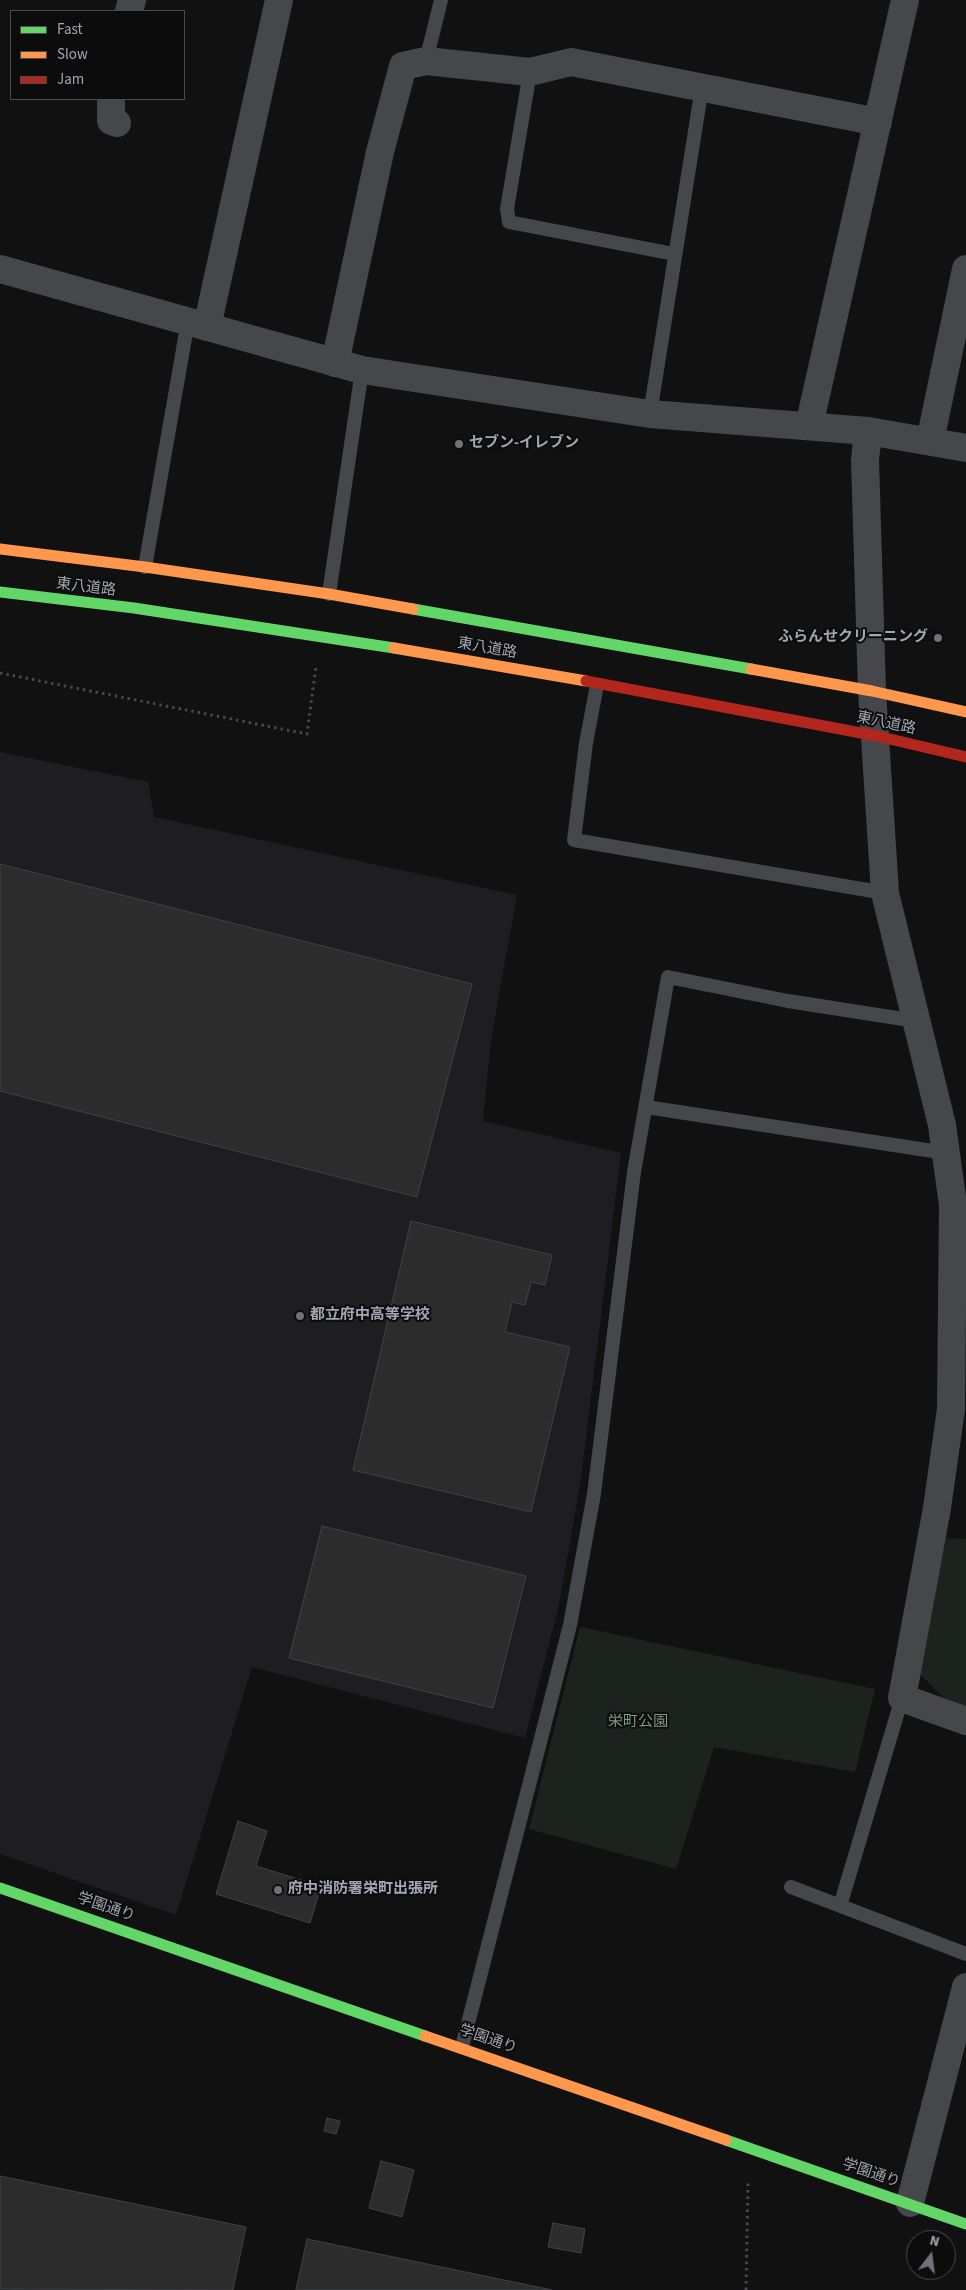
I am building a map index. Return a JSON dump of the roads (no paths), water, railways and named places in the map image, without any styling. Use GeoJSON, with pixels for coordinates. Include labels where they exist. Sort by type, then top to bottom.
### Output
{"type":"FeatureCollection","features":[{"type":"Feature","properties":{"kind":"main road","name":"東八道路"},"geometry":{"type":"LineString","coordinates":[[0,549],[145,567],[328,594],[872,691],[966,712]]}},
{"type":"Feature","properties":{"kind":"main road","name":"東八道路"},"geometry":{"type":"LineString","coordinates":[[0,592],[134,608],[320,635],[514,668],[876,736],[966,757]]}},
{"type":"Feature","properties":{"kind":"main road","name":"学園通り"},"geometry":{"type":"LineString","coordinates":[[0,1888],[462,2047],[966,2224]]}},
{"type":"Feature","properties":{"kind":"street"},"geometry":{"type":"LineString","coordinates":[[198,324],[279,0]]}},
{"type":"Feature","properties":{"kind":"street"},"geometry":{"type":"LineString","coordinates":[[809,426],[905,0]]}},
{"type":"Feature","properties":{"kind":"street"},"geometry":{"type":"LineString","coordinates":[[335,363],[380,152],[403,66],[426,61],[530,72],[570,62],[878,122]]}},
{"type":"Feature","properties":{"kind":"street"},"geometry":{"type":"LineString","coordinates":[[0,269],[362,370],[650,414],[868,431],[966,448]]}},
{"type":"Feature","properties":{"kind":"street"},"geometry":{"type":"LineString","coordinates":[[930,441],[966,269]]}},
{"type":"Feature","properties":{"kind":"street"},"geometry":{"type":"LineString","coordinates":[[868,431],[865,460],[872,691],[885,893],[942,1125],[953,1205],[958,1409],[937,1508],[902,1698],[966,1721]]}},
{"type":"Feature","properties":{"kind":"street"},"geometry":{"type":"LineString","coordinates":[[910,2203],[966,1987]]}},
{"type":"Feature","properties":{"kind":"lane"},"geometry":{"type":"LineString","coordinates":[[426,61],[440,0]]}},
{"type":"Feature","properties":{"kind":"lane"},"geometry":{"type":"LineString","coordinates":[[530,72],[507,209],[509,222],[674,254]]}},
{"type":"Feature","properties":{"kind":"lane"},"geometry":{"type":"LineString","coordinates":[[650,414],[702,87]]}},
{"type":"Feature","properties":{"kind":"lane"},"geometry":{"type":"LineString","coordinates":[[145,567],[198,324]]}},
{"type":"Feature","properties":{"kind":"lane"},"geometry":{"type":"LineString","coordinates":[[328,594],[362,370]]}},
{"type":"Feature","properties":{"kind":"lane"},"geometry":{"type":"LineString","coordinates":[[597,685],[586,743],[574,840],[885,893]]}},
{"type":"Feature","properties":{"kind":"lane"},"geometry":{"type":"LineString","coordinates":[[462,2047],[570,1625],[594,1494],[634,1172],[668,978],[788,1001],[916,1021]]}},
{"type":"Feature","properties":{"kind":"lane"},"geometry":{"type":"LineString","coordinates":[[646,1107],[946,1152]]}},
{"type":"Feature","properties":{"kind":"lane"},"geometry":{"type":"LineString","coordinates":[[840,1906],[902,1698]]}},
{"type":"Feature","properties":{"kind":"lane"},"geometry":{"type":"LineString","coordinates":[[791,1887],[966,1954]]}},
{"type":"Feature","properties":{"kind":"place","name":"セブン-イレブン"},"geometry":{"type":"Point","coordinates":[459,444]}},
{"type":"Feature","properties":{"kind":"place","name":"ふらんせクリーニング"},"geometry":{"type":"Point","coordinates":[938,638]}},
{"type":"Feature","properties":{"kind":"place","name":"都立府中高等学校"},"geometry":{"type":"Point","coordinates":[300,1316]}},
{"type":"Feature","properties":{"kind":"place","name":"府中消防署栄町出張所"},"geometry":{"type":"Point","coordinates":[278,1890]}},
{"type":"Feature","properties":{"kind":"park label","name":"栄町公園"},"geometry":{"type":"Point","coordinates":[638,1723]}}]}
